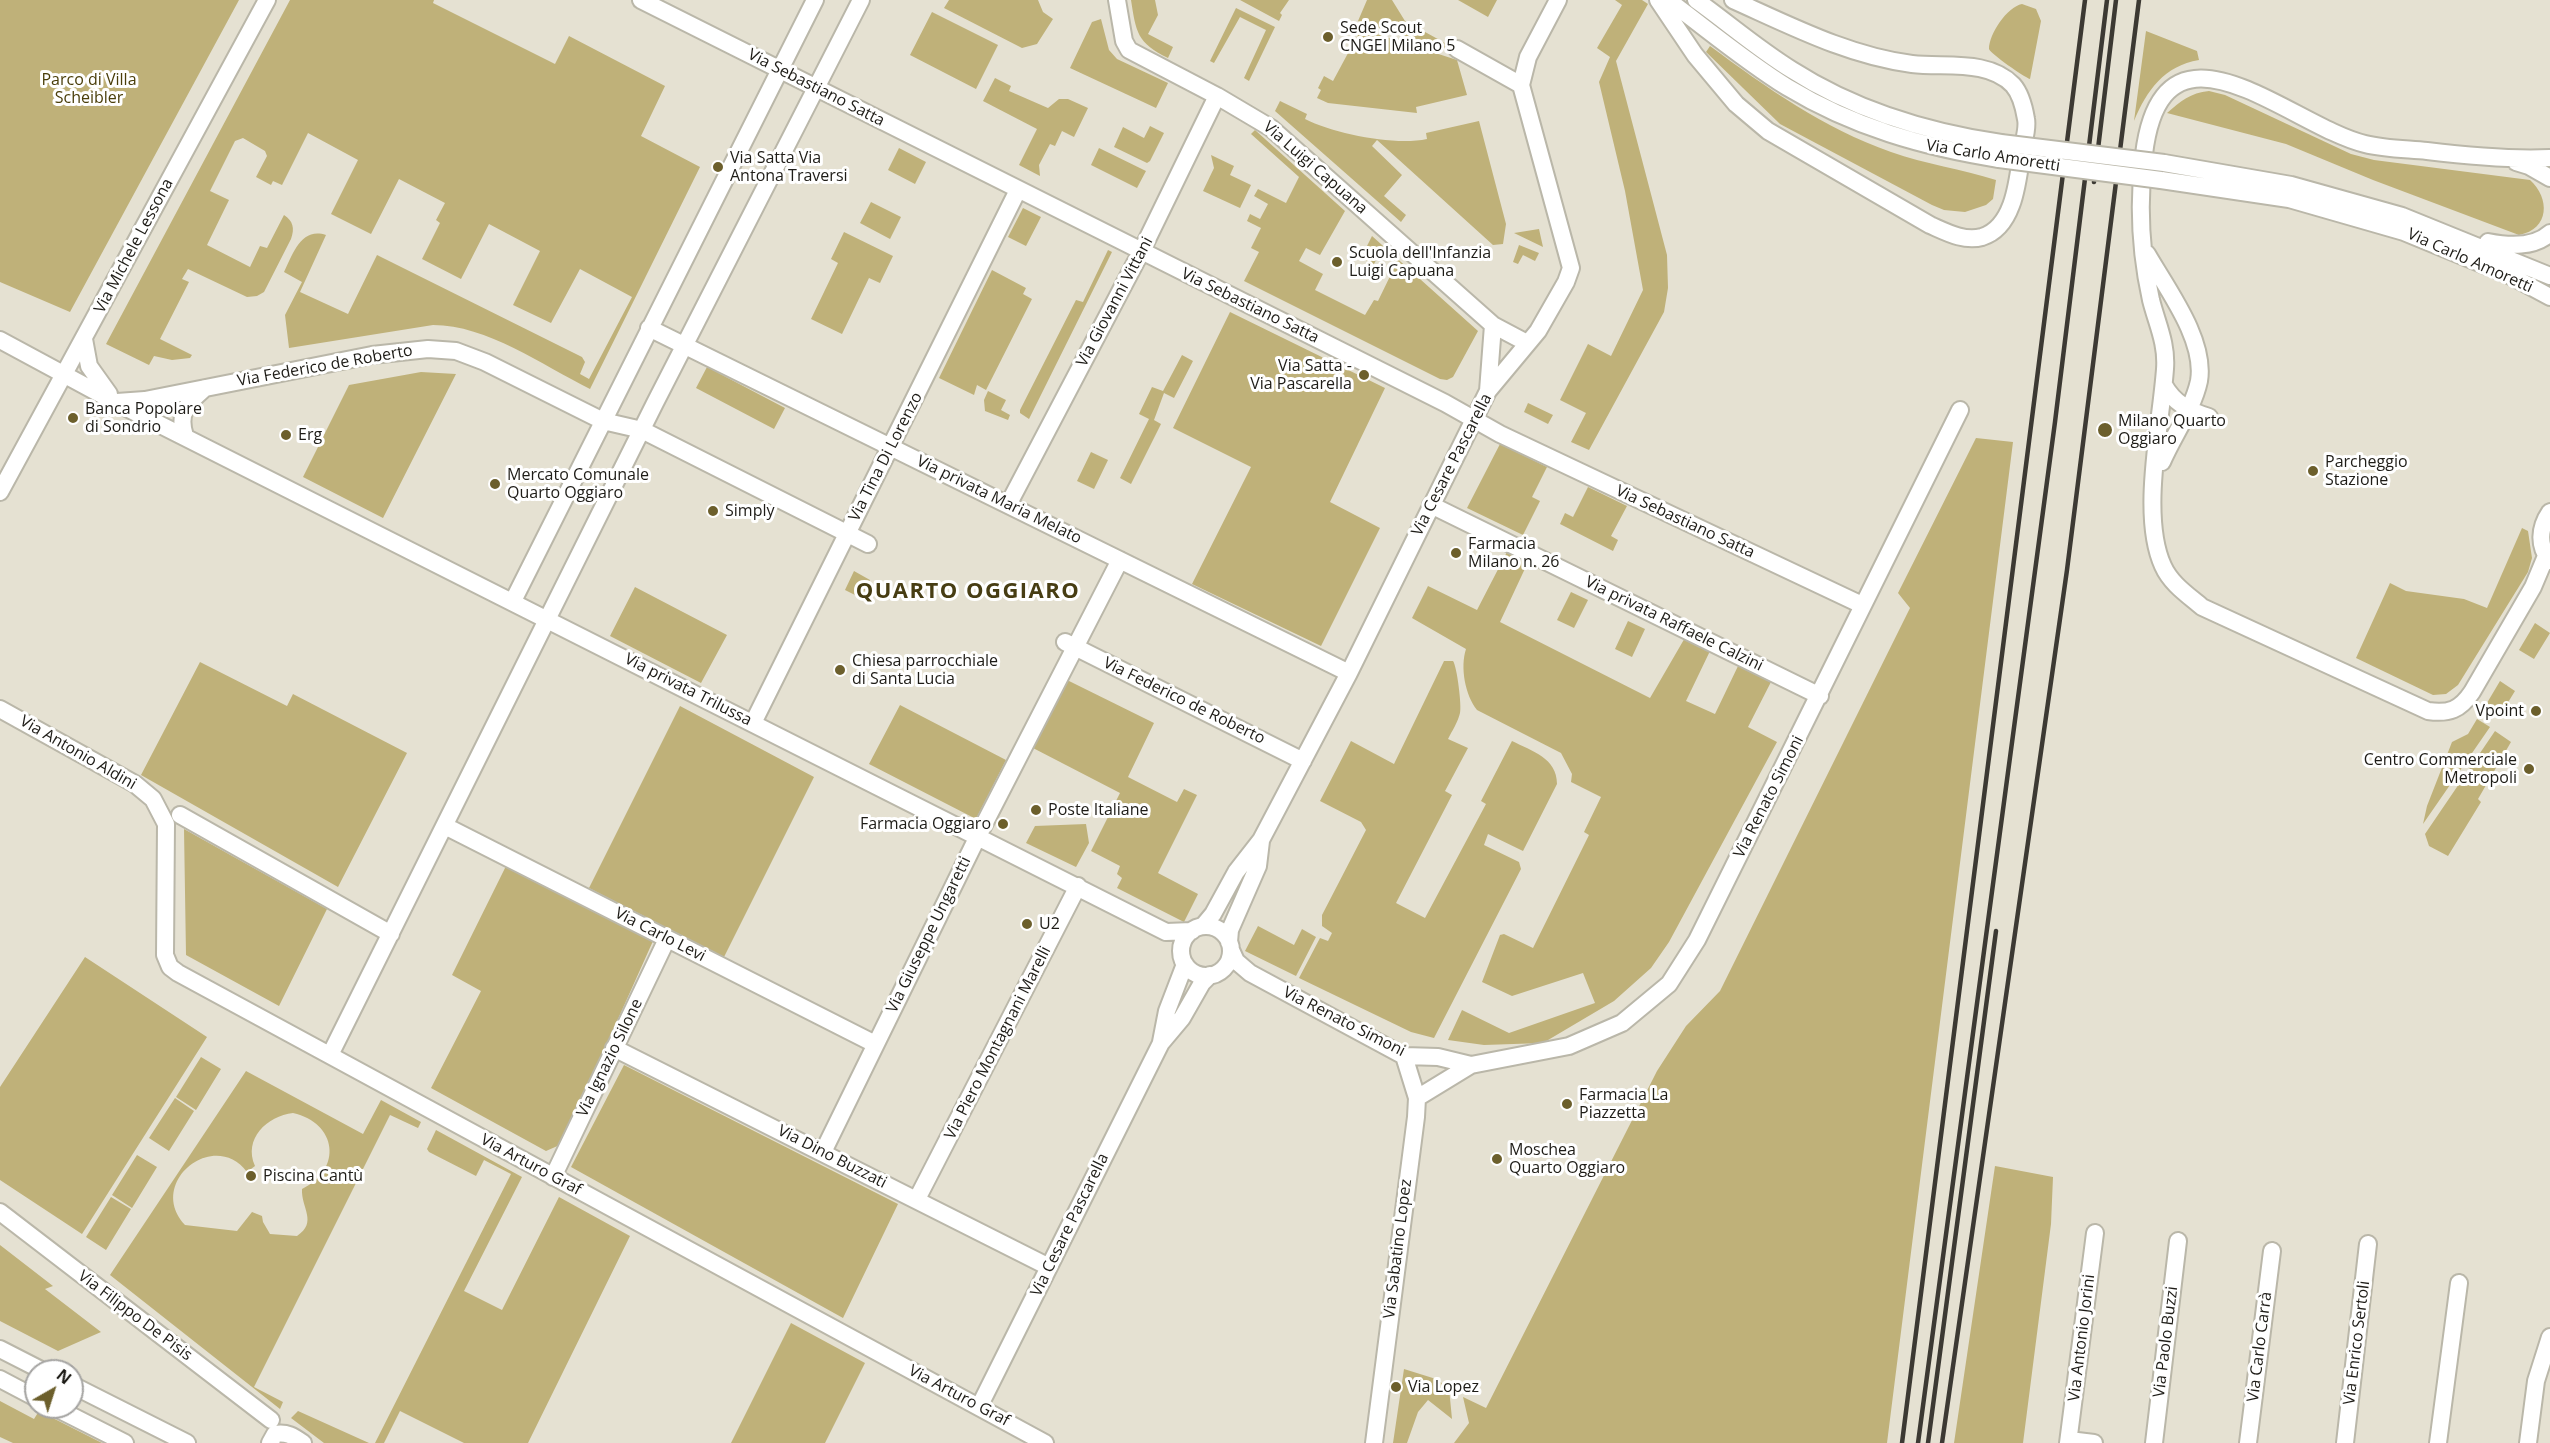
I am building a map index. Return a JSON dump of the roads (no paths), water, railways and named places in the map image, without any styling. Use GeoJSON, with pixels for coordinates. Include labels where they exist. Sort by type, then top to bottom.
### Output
{"type":"FeatureCollection","features":[{"type":"Feature","properties":{"kind":"street","name":"Via Michele Lessona"},"geometry":{"type":"LineString","coordinates":[[0,492],[267,0]]}},
{"type":"Feature","properties":{"kind":"street","name":"Via Sebastiano Satta"},"geometry":{"type":"LineString","coordinates":[[641,0],[1474,419],[1862,605]]}},
{"type":"Feature","properties":{"kind":"street"},"geometry":{"type":"LineString","coordinates":[[513,601],[816,0]]}},
{"type":"Feature","properties":{"kind":"street"},"geometry":{"type":"LineString","coordinates":[[330,1056],[642,430],[861,0]]}},
{"type":"Feature","properties":{"kind":"street","name":"Via Luigi Capuana"},"geometry":{"type":"LineString","coordinates":[[1117,0],[1124,41],[1129,50],[1217,96],[1281,136],[1493,325],[1527,343]]}},
{"type":"Feature","properties":{"kind":"street"},"geometry":{"type":"LineString","coordinates":[[1457,49],[1521,85],[1532,47],[1558,0]]}},
{"type":"Feature","properties":{"kind":"street"},"geometry":{"type":"LineString","coordinates":[[1658,0],[1695,55],[1736,104],[1768,131],[1930,225],[1954,236],[1971,239],[1985,236],[2008,212],[2015,194],[2027,121],[2021,98],[2013,85],[1984,68],[1913,64],[1864,56],[1733,0]]}},
{"type":"Feature","properties":{"kind":"street","name":"Via Carlo Amoretti"},"geometry":{"type":"LineString","coordinates":[[1668,0],[1766,73],[1830,111],[1902,139],[1952,152],[2000,151],[2291,185],[2402,216],[2550,276]]}},
{"type":"Feature","properties":{"kind":"street","name":"Via Carlo Amoretti"},"geometry":{"type":"LineString","coordinates":[[1696,0],[1783,64],[1834,94],[1911,124],[2000,151]]}},
{"type":"Feature","properties":{"kind":"street"},"geometry":{"type":"LineString","coordinates":[[2550,178],[2529,166],[2507,160],[2364,144],[2220,76],[2206,74],[2188,78],[2170,88],[2159,103],[2148,128],[2144,153],[2140,240],[2151,302],[2166,351],[2152,508],[2153,539],[2164,568],[2186,594],[2202,608],[2428,711],[2445,713],[2464,704],[2534,587],[2548,558],[2541,542],[2542,527],[2550,512]]}},
{"type":"Feature","properties":{"kind":"street","name":"Via Cesare Pascarella"},"geometry":{"type":"LineString","coordinates":[[1262,840],[1349,673],[1488,391],[1538,331],[1566,282],[1571,268],[1521,85]]}},
{"type":"Feature","properties":{"kind":"street","name":"Via Giovanni Vittani"},"geometry":{"type":"LineString","coordinates":[[1008,505],[1141,252],[1217,96]]}},
{"type":"Feature","properties":{"kind":"street"},"geometry":{"type":"LineString","coordinates":[[2507,160],[2550,158]]}},
{"type":"Feature","properties":{"kind":"street","name":"Via Carlo Amoretti"},"geometry":{"type":"LineString","coordinates":[[2162,171],[2289,199],[2404,232],[2509,275],[2550,297]]}},
{"type":"Feature","properties":{"kind":"street","name":"Via Tina Di Lorenzo"},"geometry":{"type":"LineString","coordinates":[[753,723],[1018,190]]}},
{"type":"Feature","properties":{"kind":"street","name":"Via Carlo Amoretti"},"geometry":{"type":"LineString","coordinates":[[2451,234],[2509,246],[2534,242],[2550,233]]}},
{"type":"Feature","properties":{"kind":"street"},"geometry":{"type":"LineString","coordinates":[[2140,240],[2186,321],[2198,353],[2199,381],[2155,476]]}},
{"type":"Feature","properties":{"kind":"street"},"geometry":{"type":"LineString","coordinates":[[2162,334],[2186,321]]}},
{"type":"Feature","properties":{"kind":"street"},"geometry":{"type":"LineString","coordinates":[[1488,391],[1493,325]]}},
{"type":"Feature","properties":{"kind":"street","name":"Via privata Maria Melato"},"geometry":{"type":"LineString","coordinates":[[649,328],[1349,673]]}},
{"type":"Feature","properties":{"kind":"street"},"geometry":{"type":"LineString","coordinates":[[84,339],[89,366],[99,384],[115,402]]}},
{"type":"Feature","properties":{"kind":"street"},"geometry":{"type":"LineString","coordinates":[[0,340],[64,376],[185,436]]}},
{"type":"Feature","properties":{"kind":"street","name":"Via Federico de Roberto"},"geometry":{"type":"LineString","coordinates":[[115,402],[145,400],[372,355],[428,349],[456,351],[484,362],[603,421],[642,430],[868,544]]}},
{"type":"Feature","properties":{"kind":"street"},"geometry":{"type":"LineString","coordinates":[[2164,385],[2170,397],[2188,409],[2209,417]]}},
{"type":"Feature","properties":{"kind":"street"},"geometry":{"type":"LineString","coordinates":[[185,436],[181,424],[182,412],[207,387]]}},
{"type":"Feature","properties":{"kind":"street","name":"Via Renato Simoni"},"geometry":{"type":"LineString","coordinates":[[1417,1098],[1471,1065],[1569,1046],[1596,1035],[1622,1023],[1670,984],[1697,940],[1960,410]]}},
{"type":"Feature","properties":{"kind":"street","name":"Via privata Trilussa"},"geometry":{"type":"LineString","coordinates":[[185,436],[1166,932],[1197,928]]}},
{"type":"Feature","properties":{"kind":"street","name":"Via privata Raffaele Calzini"},"geometry":{"type":"LineString","coordinates":[[1431,505],[1820,696]]}},
{"type":"Feature","properties":{"kind":"street","name":"Via Giuseppe Ungaretti"},"geometry":{"type":"LineString","coordinates":[[823,1152],[1070,645],[1120,560]]}},
{"type":"Feature","properties":{"kind":"street"},"geometry":{"type":"LineString","coordinates":[[2534,587],[2550,576]]}},
{"type":"Feature","properties":{"kind":"street","name":"Via Federico de Roberto"},"geometry":{"type":"LineString","coordinates":[[1070,645],[1303,761]]}},
{"type":"Feature","properties":{"kind":"street","name":"Via Antonio Aldini"},"geometry":{"type":"LineString","coordinates":[[0,709],[135,784],[153,799]]}},
{"type":"Feature","properties":{"kind":"street","name":"Via Arturo Graf"},"geometry":{"type":"LineString","coordinates":[[153,799],[166,825],[165,956],[170,967],[1045,1443]]}},
{"type":"Feature","properties":{"kind":"street"},"geometry":{"type":"LineString","coordinates":[[180,815],[391,934]]}},
{"type":"Feature","properties":{"kind":"street","name":"Via Carlo Levi"},"geometry":{"type":"LineString","coordinates":[[445,826],[875,1044]]}},
{"type":"Feature","properties":{"kind":"street"},"geometry":{"type":"LineString","coordinates":[[1161,1043],[1167,1011],[1183,975],[1184,940],[1213,914],[1236,872],[1262,840]]}},
{"type":"Feature","properties":{"kind":"street"},"geometry":{"type":"LineString","coordinates":[[1161,1043],[1182,1018],[1202,983],[1230,958],[1230,930],[1258,866],[1262,840]]}},
{"type":"Feature","properties":{"kind":"street","name":"Via Piero Montagnani Marelli"},"geometry":{"type":"LineString","coordinates":[[917,1199],[1078,886]]}},
{"type":"Feature","properties":{"kind":"street"},"geometry":{"type":"LineString","coordinates":[[1197,928],[1219,929],[1230,946]]}},
{"type":"Feature","properties":{"kind":"street"},"geometry":{"type":"LineString","coordinates":[[1166,932],[1197,974],[1234,969],[1250,973]]}},
{"type":"Feature","properties":{"kind":"street","name":"Via Ignazio Silone"},"geometry":{"type":"LineString","coordinates":[[553,1177],[667,939]]}},
{"type":"Feature","properties":{"kind":"street","name":"Via Renato Simoni"},"geometry":{"type":"LineString","coordinates":[[1230,946],[1236,962],[1250,973],[1404,1056],[1438,1057],[1471,1065]]}},
{"type":"Feature","properties":{"kind":"street","name":"Via Cesare Pascarella"},"geometry":{"type":"LineString","coordinates":[[980,1407],[1161,1043]]}},
{"type":"Feature","properties":{"kind":"street","name":"Via Dino Buzzati"},"geometry":{"type":"LineString","coordinates":[[614,1048],[1049,1267]]}},
{"type":"Feature","properties":{"kind":"street","name":"Via Sabatino Lopez"},"geometry":{"type":"LineString","coordinates":[[1374,1443],[1417,1098],[1404,1056]]}},
{"type":"Feature","properties":{"kind":"street","name":"Via Filippo De Pisis"},"geometry":{"type":"LineString","coordinates":[[0,1212],[271,1420]]}},
{"type":"Feature","properties":{"kind":"street","name":"Via Antonio Jorini"},"geometry":{"type":"LineString","coordinates":[[2069,1441],[2095,1233]]}},
{"type":"Feature","properties":{"kind":"street","name":"Via Paolo Buzzi"},"geometry":{"type":"LineString","coordinates":[[2154,1443],[2178,1242]]}},
{"type":"Feature","properties":{"kind":"street","name":"Via Enrico Sertoli"},"geometry":{"type":"LineString","coordinates":[[2345,1443],[2368,1244]]}},
{"type":"Feature","properties":{"kind":"street","name":"Via Carlo Carrà"},"geometry":{"type":"LineString","coordinates":[[2248,1443],[2272,1251]]}},
{"type":"Feature","properties":{"kind":"street"},"geometry":{"type":"LineString","coordinates":[[2438,1443],[2459,1283]]}},
{"type":"Feature","properties":{"kind":"street"},"geometry":{"type":"LineString","coordinates":[[2528,1443],[2536,1381],[2550,1337]]}},
{"type":"Feature","properties":{"kind":"street"},"geometry":{"type":"LineString","coordinates":[[0,1349],[24,1361]]}},
{"type":"Feature","properties":{"kind":"street"},"geometry":{"type":"LineString","coordinates":[[0,1379],[24,1392]]}},
{"type":"Feature","properties":{"kind":"street"},"geometry":{"type":"LineString","coordinates":[[84,1391],[187,1443]]}},
{"type":"Feature","properties":{"kind":"street"},"geometry":{"type":"LineString","coordinates":[[78,1419],[125,1443]]}},
{"type":"Feature","properties":{"kind":"street"},"geometry":{"type":"LineString","coordinates":[[270,1443],[275,1434],[288,1433],[303,1443]]}},
{"type":"Feature","properties":{"kind":"street"},"geometry":{"type":"LineString","coordinates":[[2069,1441],[2094,1443]]}},
{"type":"Feature","properties":{"kind":"railway"},"geometry":{"type":"LineString","coordinates":[[1902,1443],[2085,0]]}},
{"type":"Feature","properties":{"kind":"railway"},"geometry":{"type":"LineString","coordinates":[[1918,1443],[2055,422],[2107,0]]}},
{"type":"Feature","properties":{"kind":"railway"},"geometry":{"type":"LineString","coordinates":[[2094,182],[2116,0]]}},
{"type":"Feature","properties":{"kind":"railway"},"geometry":{"type":"LineString","coordinates":[[1942,1443],[2067,570],[2139,0]]}},
{"type":"Feature","properties":{"kind":"railway"},"geometry":{"type":"LineString","coordinates":[[1928,1443],[1996,931]]}},
{"type":"Feature","properties":{"kind":"place","name":"Sede Scout CNGEI Milano 5"},"geometry":{"type":"Point","coordinates":[1328,37]}},
{"type":"Feature","properties":{"kind":"place","name":"Via Satta Via Antona Traversi"},"geometry":{"type":"Point","coordinates":[718,167]}},
{"type":"Feature","properties":{"kind":"place","name":"Scuola dell'Infanzia Luigi Capuana"},"geometry":{"type":"Point","coordinates":[1337,262]}},
{"type":"Feature","properties":{"kind":"place","name":"Via Satta - Via Pascarella"},"geometry":{"type":"Point","coordinates":[1364,375]}},
{"type":"Feature","properties":{"kind":"place","name":"Banca Popolare di Sondrio"},"geometry":{"type":"Point","coordinates":[73,418]}},
{"type":"Feature","properties":{"kind":"place","name":"Milano Quarto Oggiaro"},"geometry":{"type":"Point","coordinates":[2105,430]}},
{"type":"Feature","properties":{"kind":"place","name":"Erg"},"geometry":{"type":"Point","coordinates":[286,435]}},
{"type":"Feature","properties":{"kind":"place","name":"Parcheggio Stazione"},"geometry":{"type":"Point","coordinates":[2313,471]}},
{"type":"Feature","properties":{"kind":"place","name":"Mercato Comunale Quarto Oggiaro"},"geometry":{"type":"Point","coordinates":[495,484]}},
{"type":"Feature","properties":{"kind":"place","name":"Simply"},"geometry":{"type":"Point","coordinates":[713,511]}},
{"type":"Feature","properties":{"kind":"place","name":"Farmacia Milano n. 26"},"geometry":{"type":"Point","coordinates":[1456,553]}},
{"type":"Feature","properties":{"kind":"place","name":"Chiesa parrocchiale di Santa Lucia"},"geometry":{"type":"Point","coordinates":[840,670]}},
{"type":"Feature","properties":{"kind":"place","name":"Vpoint"},"geometry":{"type":"Point","coordinates":[2536,711]}},
{"type":"Feature","properties":{"kind":"place","name":"Centro Commerciale Metropoli"},"geometry":{"type":"Point","coordinates":[2529,769]}},
{"type":"Feature","properties":{"kind":"place","name":"Poste Italiane"},"geometry":{"type":"Point","coordinates":[1036,810]}},
{"type":"Feature","properties":{"kind":"place","name":"Farmacia Oggiaro"},"geometry":{"type":"Point","coordinates":[1003,824]}},
{"type":"Feature","properties":{"kind":"place","name":"U2"},"geometry":{"type":"Point","coordinates":[1027,924]}},
{"type":"Feature","properties":{"kind":"place","name":"Farmacia La Piazzetta"},"geometry":{"type":"Point","coordinates":[1567,1104]}},
{"type":"Feature","properties":{"kind":"place","name":"Moschea Quarto Oggiaro"},"geometry":{"type":"Point","coordinates":[1497,1159]}},
{"type":"Feature","properties":{"kind":"place","name":"Piscina Cantù"},"geometry":{"type":"Point","coordinates":[251,1176]}},
{"type":"Feature","properties":{"kind":"place","name":"Via Lopez"},"geometry":{"type":"Point","coordinates":[1396,1387]}},
{"type":"Feature","properties":{"kind":"district","name":"QUARTO OGGIARO"},"geometry":{"type":"Point","coordinates":[968,592]}},
{"type":"Feature","properties":{"kind":"park label","name":"Parco di Villa Scheibler"},"geometry":{"type":"Point","coordinates":[89,89]}}]}
